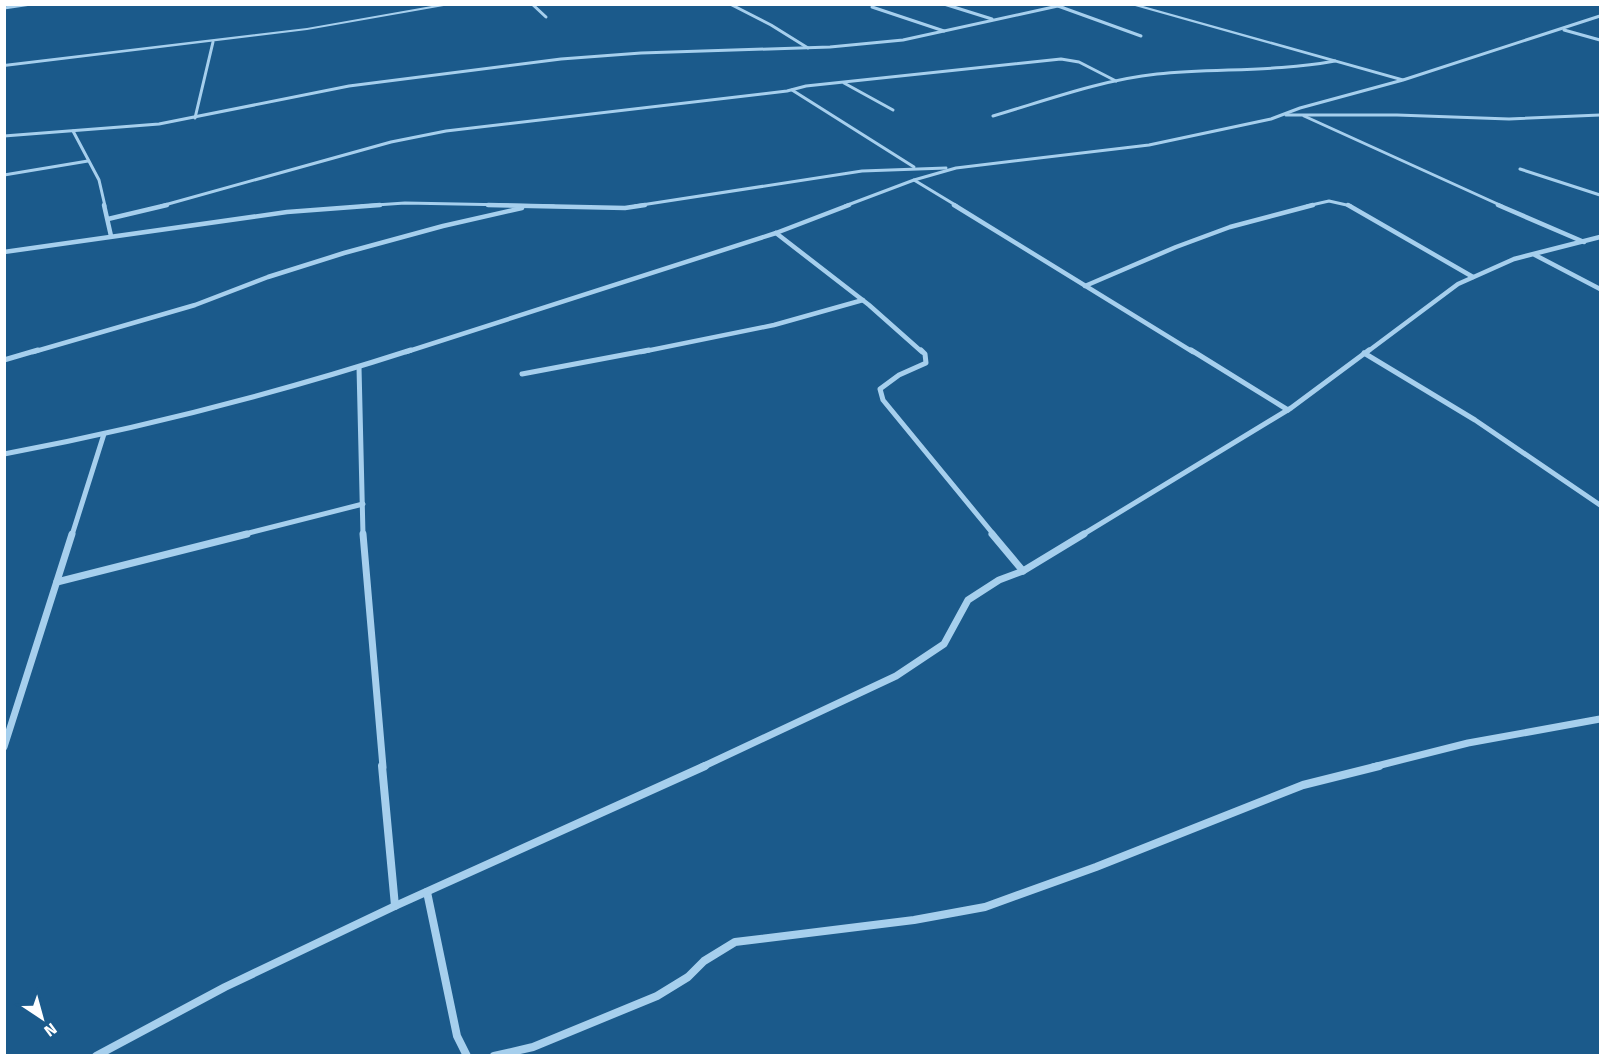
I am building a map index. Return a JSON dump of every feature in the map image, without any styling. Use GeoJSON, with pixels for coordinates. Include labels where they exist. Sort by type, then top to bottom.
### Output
{"type":"FeatureCollection","features":[{"type":"Feature","properties":{"kind":"street"},"geometry":{"type":"LineString","coordinates":[[4,8],[31,4]]}},
{"type":"Feature","properties":{"kind":"street"},"geometry":{"type":"LineString","coordinates":[[4,66],[213,42],[307,29],[453,4]]}},
{"type":"Feature","properties":{"kind":"street"},"geometry":{"type":"LineString","coordinates":[[532,4],[546,17]]}},
{"type":"Feature","properties":{"kind":"street"},"geometry":{"type":"LineString","coordinates":[[730,4],[780,30],[808,48]]}},
{"type":"Feature","properties":{"kind":"street"},"geometry":{"type":"LineString","coordinates":[[944,4],[992,20]]}},
{"type":"Feature","properties":{"kind":"street"},"geometry":{"type":"LineString","coordinates":[[4,136],[148,125],[195,118],[349,86],[561,59],[641,53],[808,48],[895,41],[1067,4]]}},
{"type":"Feature","properties":{"kind":"street"},"geometry":{"type":"LineString","coordinates":[[1130,4],[1403,80]]}},
{"type":"Feature","properties":{"kind":"street"},"geometry":{"type":"LineString","coordinates":[[1058,6],[1141,36]]}},
{"type":"Feature","properties":{"kind":"street"},"geometry":{"type":"LineString","coordinates":[[872,7],[945,31]]}},
{"type":"Feature","properties":{"kind":"street"},"geometry":{"type":"LineString","coordinates":[[4,252],[286,212],[386,203],[625,208],[862,171],[956,168],[1149,145],[1271,120],[1300,108],[1403,80],[1600,15]]}},
{"type":"Feature","properties":{"kind":"street"},"geometry":{"type":"LineString","coordinates":[[1562,29],[1600,40]]}},
{"type":"Feature","properties":{"kind":"street"},"geometry":{"type":"LineString","coordinates":[[195,118],[213,42]]}},
{"type":"Feature","properties":{"kind":"street"},"geometry":{"type":"LineString","coordinates":[[108,219],[188,200],[363,149],[429,133],[843,82],[1061,59],[1079,62],[1116,81]]}},
{"type":"Feature","properties":{"kind":"street"},"geometry":{"type":"LineString","coordinates":[[993,116],[1116,81],[1179,73],[1291,68],[1335,61]]}},
{"type":"Feature","properties":{"kind":"street"},"geometry":{"type":"LineString","coordinates":[[843,82],[893,110]]}},
{"type":"Feature","properties":{"kind":"street"},"geometry":{"type":"LineString","coordinates":[[792,90],[915,168]]}},
{"type":"Feature","properties":{"kind":"street"},"geometry":{"type":"LineString","coordinates":[[1283,115],[1397,115],[1509,119],[1600,115]]}},
{"type":"Feature","properties":{"kind":"street"},"geometry":{"type":"LineString","coordinates":[[1300,115],[1429,175],[1584,242]]}},
{"type":"Feature","properties":{"kind":"street"},"geometry":{"type":"LineString","coordinates":[[73,131],[99,180],[111,237]]}},
{"type":"Feature","properties":{"kind":"street"},"geometry":{"type":"LineString","coordinates":[[4,175],[88,161]]}},
{"type":"Feature","properties":{"kind":"street"},"geometry":{"type":"LineString","coordinates":[[4,454],[104,434],[359,367],[776,233],[914,180],[956,168]]}},
{"type":"Feature","properties":{"kind":"street"},"geometry":{"type":"LineString","coordinates":[[1520,169],[1600,195]]}},
{"type":"Feature","properties":{"kind":"street"},"geometry":{"type":"LineString","coordinates":[[914,180],[1288,410]]}},
{"type":"Feature","properties":{"kind":"street"},"geometry":{"type":"LineString","coordinates":[[1085,286],[1176,246],[1230,227],[1329,201],[1346,204],[1473,277]]}},
{"type":"Feature","properties":{"kind":"street"},"geometry":{"type":"LineString","coordinates":[[4,360],[195,305],[332,256],[442,226],[530,206]]}},
{"type":"Feature","properties":{"kind":"street"},"geometry":{"type":"LineString","coordinates":[[776,233],[863,300],[927,359],[926,363],[886,383],[880,389],[883,400],[1023,571]]}},
{"type":"Feature","properties":{"kind":"street"},"geometry":{"type":"LineString","coordinates":[[96,1056],[225,987],[394,906],[694,771],[896,676],[944,644],[968,600],[999,580],[1023,571],[1288,410],[1458,284],[1514,259],[1600,237]]}},
{"type":"Feature","properties":{"kind":"street"},"geometry":{"type":"LineString","coordinates":[[1535,255],[1600,289]]}},
{"type":"Feature","properties":{"kind":"street"},"geometry":{"type":"LineString","coordinates":[[1590,284],[1600,284]]}},
{"type":"Feature","properties":{"kind":"street"},"geometry":{"type":"LineString","coordinates":[[522,374],[734,334],[863,300]]}},
{"type":"Feature","properties":{"kind":"street"},"geometry":{"type":"LineString","coordinates":[[1364,353],[1475,420],[1600,504]]}},
{"type":"Feature","properties":{"kind":"street"},"geometry":{"type":"LineString","coordinates":[[359,367],[365,571],[394,906]]}},
{"type":"Feature","properties":{"kind":"street"},"geometry":{"type":"LineString","coordinates":[[4,747],[104,434]]}},
{"type":"Feature","properties":{"kind":"street"},"geometry":{"type":"LineString","coordinates":[[57,582],[363,504]]}},
{"type":"Feature","properties":{"kind":"street"},"geometry":{"type":"LineString","coordinates":[[494,1056],[533,1047],[657,996],[688,977],[704,961],[735,942],[914,920],[986,907],[1096,867],[1303,785],[1468,743],[1600,719]]}},
{"type":"Feature","properties":{"kind":"street"},"geometry":{"type":"LineString","coordinates":[[427,892],[457,1036],[467,1056]]}}]}
